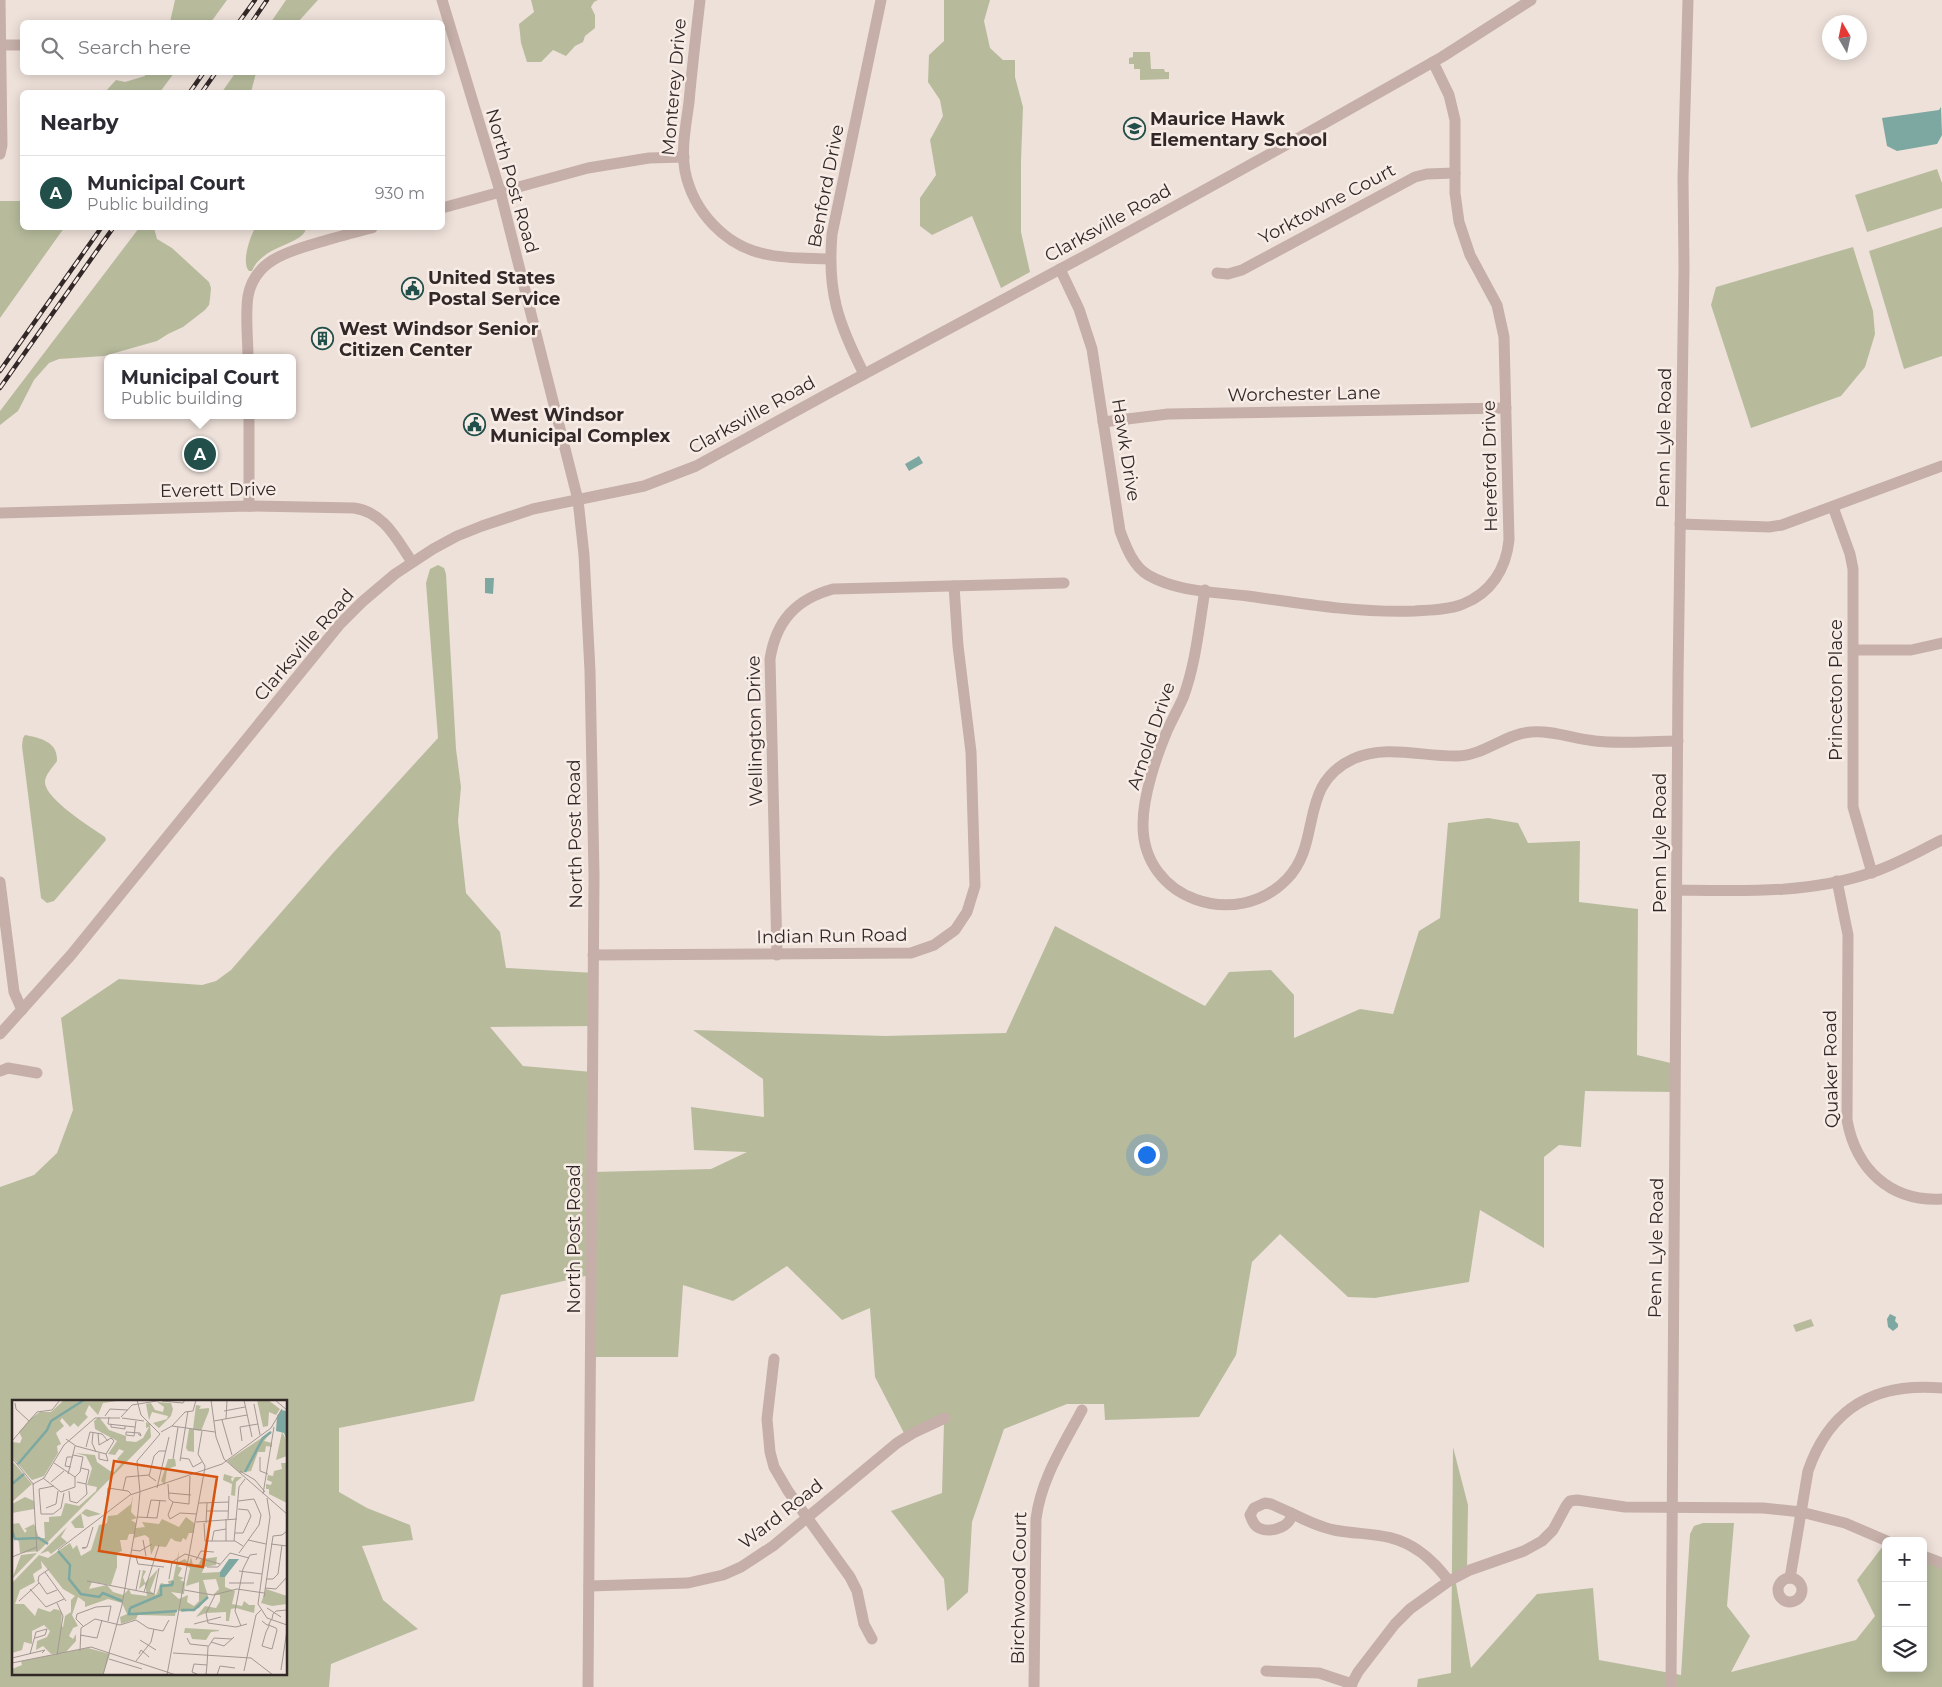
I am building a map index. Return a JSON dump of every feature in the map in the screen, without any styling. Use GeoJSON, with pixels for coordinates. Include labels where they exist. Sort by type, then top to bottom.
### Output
{"type":"FeatureCollection","features":[{"type":"Feature","properties":{"kind":"street"},"geometry":{"type":"LineString","coordinates":[[0,0],[2,145],[0,154]]}},
{"type":"Feature","properties":{"kind":"street","name":"North Post Road"},"geometry":{"type":"LineString","coordinates":[[442,0],[500,192],[578,500],[584,555],[590,671],[594,876],[588,1687]]}},
{"type":"Feature","properties":{"kind":"street","name":"Monterey Drive"},"geometry":{"type":"LineString","coordinates":[[700,0],[684,157],[689,185],[695,200],[712,223],[734,242],[748,249],[778,257],[830,258]]}},
{"type":"Feature","properties":{"kind":"street","name":"Benford Drive"},"geometry":{"type":"LineString","coordinates":[[864,374],[840,323],[834,302],[830,258],[832,234],[881,0]]}},
{"type":"Feature","properties":{"kind":"street","name":"Clarksville Road"},"geometry":{"type":"LineString","coordinates":[[0,1034],[83,942],[340,624],[380,586],[412,562],[433,549],[482,526],[533,509],[644,486],[696,466],[1060,269],[1433,62],[1531,0]]}},
{"type":"Feature","properties":{"kind":"street","name":"Penn Lyle Road"},"geometry":{"type":"LineString","coordinates":[[1671,1687],[1680,524],[1688,0]]}},
{"type":"Feature","properties":{"kind":"street"},"geometry":{"type":"LineString","coordinates":[[1,45],[20,45]]}},
{"type":"Feature","properties":{"kind":"street","name":"Hereford Drive"},"geometry":{"type":"LineString","coordinates":[[1205,590],[1361,611],[1414,611],[1450,608],[1472,600],[1483,593],[1496,579],[1505,563],[1509,540],[1502,320],[1497,305],[1464,240],[1456,206],[1455,120],[1453,107],[1433,62]]}},
{"type":"Feature","properties":{"kind":"street"},"geometry":{"type":"LineString","coordinates":[[445,207],[615,162],[648,158],[684,157]]}},
{"type":"Feature","properties":{"kind":"street","name":"Yorktowne Court"},"geometry":{"type":"LineString","coordinates":[[1217,274],[1228,274],[1242,270],[1415,177],[1427,174],[1455,173]]}},
{"type":"Feature","properties":{"kind":"street"},"geometry":{"type":"LineString","coordinates":[[248,354],[249,294],[252,284],[263,267],[290,250],[365,230]]}},
{"type":"Feature","properties":{"kind":"street","name":"Hawk Drive"},"geometry":{"type":"LineString","coordinates":[[1060,269],[1087,328],[1094,360],[1120,531],[1131,556],[1139,567],[1152,577],[1168,583],[1205,590]]}},
{"type":"Feature","properties":{"kind":"street","name":"Worchester Lane"},"geometry":{"type":"LineString","coordinates":[[1104,422],[1168,414],[1506,408]]}},
{"type":"Feature","properties":{"kind":"street"},"geometry":{"type":"LineString","coordinates":[[249,419],[249,506]]}},
{"type":"Feature","properties":{"kind":"street"},"geometry":{"type":"LineString","coordinates":[[1680,524],[1769,527],[1793,522],[1942,466]]}},
{"type":"Feature","properties":{"kind":"street","name":"Everett Drive"},"geometry":{"type":"LineString","coordinates":[[0,513],[249,506],[348,507],[365,510],[376,515],[386,525],[412,562]]}},
{"type":"Feature","properties":{"kind":"street","name":"Princeton Place"},"geometry":{"type":"LineString","coordinates":[[1834,507],[1854,569],[1853,808],[1872,873]]}},
{"type":"Feature","properties":{"kind":"street","name":"Wellington Drive"},"geometry":{"type":"LineString","coordinates":[[777,955],[770,659],[776,634],[789,614],[798,605],[820,592],[844,588],[1064,583]]}},
{"type":"Feature","properties":{"kind":"street","name":"Indian Run Road"},"geometry":{"type":"LineString","coordinates":[[593,955],[911,953],[944,940],[961,924],[973,899],[975,875],[971,752],[958,646],[954,586]]}},
{"type":"Feature","properties":{"kind":"street","name":"Arnold Drive"},"geometry":{"type":"LineString","coordinates":[[1205,590],[1196,652],[1183,698],[1157,759],[1143,826],[1148,854],[1161,875],[1180,892],[1203,902],[1218,905],[1242,904],[1256,900],[1281,886],[1294,871],[1304,855],[1313,810],[1323,786],[1341,767],[1365,755],[1388,752],[1470,755],[1507,738],[1531,732],[1545,732],[1594,741],[1678,741]]}},
{"type":"Feature","properties":{"kind":"street"},"geometry":{"type":"LineString","coordinates":[[1854,650],[1912,650],[1942,643]]}},
{"type":"Feature","properties":{"kind":"street"},"geometry":{"type":"LineString","coordinates":[[1677,890],[1760,891],[1788,889],[1837,881],[1872,873],[1942,840]]}},
{"type":"Feature","properties":{"kind":"street","name":"Quaker Road"},"geometry":{"type":"LineString","coordinates":[[1837,881],[1848,935],[1847,1110],[1850,1135],[1854,1148],[1865,1165],[1879,1180],[1889,1187],[1914,1197],[1942,1199]]}},
{"type":"Feature","properties":{"kind":"street"},"geometry":{"type":"LineString","coordinates":[[0,882],[14,992],[22,1010]]}},
{"type":"Feature","properties":{"kind":"street"},"geometry":{"type":"LineString","coordinates":[[0,1071],[8,1068],[37,1073]]}},
{"type":"Feature","properties":{"kind":"street"},"geometry":{"type":"LineString","coordinates":[[774,1358],[766,1419],[770,1452],[781,1481],[850,1577],[861,1604],[864,1624],[872,1639]]}},
{"type":"Feature","properties":{"kind":"street"},"geometry":{"type":"LineString","coordinates":[[1790,1578],[1808,1471],[1813,1456],[1829,1430],[1839,1418],[1862,1402],[1889,1390],[1921,1386],[1942,1388]]}},
{"type":"Feature","properties":{"kind":"street","name":"Birchwood Court"},"geometry":{"type":"LineString","coordinates":[[1034,1687],[1036,1519],[1038,1503],[1046,1477],[1082,1410]]}},
{"type":"Feature","properties":{"kind":"street","name":"Ward Road"},"geometry":{"type":"LineString","coordinates":[[589,1586],[688,1582],[723,1575],[758,1558],[896,1443],[912,1433],[945,1418]]}},
{"type":"Feature","properties":{"kind":"street"},"geometry":{"type":"LineString","coordinates":[[1266,1671],[1319,1673],[1351,1686],[1358,1672],[1395,1624],[1429,1594],[1470,1570],[1524,1551],[1542,1541],[1553,1530],[1570,1501],[1577,1500],[1625,1507],[1763,1508],[1801,1512],[1844,1523],[1882,1539]]}},
{"type":"Feature","properties":{"kind":"street"},"geometry":{"type":"LineString","coordinates":[[1291,1513],[1316,1525],[1332,1530],[1381,1535],[1408,1544],[1430,1559],[1449,1581]]}},
{"type":"Feature","properties":{"kind":"street"},"geometry":{"type":"LineString","coordinates":[[1927,1558],[1942,1564]]}},
{"type":"Feature","properties":{"kind":"green space"},"geometry":{"type":"Polygon","coordinates":[[[175,0],[227,0],[212,20],[170,20],[175,0]]]}},
{"type":"Feature","properties":{"kind":"green space"},"geometry":{"type":"Polygon","coordinates":[[[286,0],[318,0],[300,20],[272,20],[286,0]]]}},
{"type":"Feature","properties":{"kind":"green space"},"geometry":{"type":"Polygon","coordinates":[[[531,0],[598,0],[591,7],[595,15],[595,28],[585,36],[583,42],[575,46],[566,56],[553,50],[541,62],[527,62],[521,43],[519,24],[534,12],[531,0]]]}},
{"type":"Feature","properties":{"kind":"green space"},"geometry":{"type":"Polygon","coordinates":[[[944,0],[990,0],[984,21],[990,48],[1003,60],[1015,60],[1015,77],[1023,107],[1021,232],[1030,272],[1001,288],[972,216],[932,235],[920,226],[920,198],[936,175],[930,140],[943,116],[940,100],[928,82],[929,55],[944,41],[944,0]]]}},
{"type":"Feature","properties":{"kind":"green space"},"geometry":{"type":"Polygon","coordinates":[[[1133,52],[1150,52],[1151,69],[1164,69],[1165,72],[1169,72],[1169,79],[1140,80],[1140,69],[1134,69],[1134,64],[1129,64],[1129,58],[1133,57],[1133,52]]]}},
{"type":"Feature","properties":{"kind":"green space"},"geometry":{"type":"Polygon","coordinates":[[[173,75],[161,90],[107,90],[116,80],[125,82],[145,76],[173,75]]]}},
{"type":"Feature","properties":{"kind":"green space"},"geometry":{"type":"Polygon","coordinates":[[[234,75],[255,75],[252,90],[223,90],[234,75]]]}},
{"type":"Feature","properties":{"kind":"green space"},"geometry":{"type":"Polygon","coordinates":[[[1937,169],[1942,183],[1942,208],[1867,232],[1855,195],[1937,169]]]}},
{"type":"Feature","properties":{"kind":"green space"},"geometry":{"type":"Polygon","coordinates":[[[0,201],[20,201],[20,230],[63,230],[0,318],[0,201]]]}},
{"type":"Feature","properties":{"kind":"green space"},"geometry":{"type":"Polygon","coordinates":[[[1942,227],[1942,356],[1904,369],[1869,251],[1942,227]]]}},
{"type":"Feature","properties":{"kind":"green space"},"geometry":{"type":"Polygon","coordinates":[[[137,230],[155,230],[157,239],[172,248],[209,282],[211,288],[209,305],[183,327],[157,341],[111,354],[104,354],[104,356],[59,359],[49,363],[34,380],[18,411],[0,425],[0,411],[137,230]]]}},
{"type":"Feature","properties":{"kind":"green space"},"geometry":{"type":"Polygon","coordinates":[[[254,230],[305,230],[304,234],[298,238],[264,256],[257,262],[252,271],[249,271],[246,262],[249,243],[254,230]]]}},
{"type":"Feature","properties":{"kind":"green space"},"geometry":{"type":"Polygon","coordinates":[[[1853,247],[1873,311],[1875,334],[1865,367],[1841,396],[1751,428],[1711,305],[1716,287],[1853,247]]]}},
{"type":"Feature","properties":{"kind":"green space"},"geometry":{"type":"Polygon","coordinates":[[[438,565],[444,568],[446,574],[456,749],[461,787],[458,821],[466,893],[500,932],[506,968],[595,973],[595,1026],[490,1027],[523,1066],[592,1072],[593,1172],[711,1169],[747,1152],[694,1150],[691,1107],[764,1117],[763,1079],[693,1030],[885,1036],[1006,1033],[1055,926],[1205,1006],[1229,972],[1271,970],[1294,995],[1294,1038],[1360,1009],[1393,1014],[1419,931],[1440,918],[1448,823],[1488,818],[1518,823],[1528,843],[1580,841],[1579,902],[1638,909],[1637,1055],[1675,1064],[1675,1092],[1585,1091],[1581,1147],[1559,1145],[1544,1157],[1544,1248],[1480,1210],[1469,1282],[1375,1298],[1348,1297],[1280,1234],[1252,1262],[1236,1355],[1199,1417],[1105,1420],[1104,1404],[1067,1404],[1004,1429],[972,1522],[968,1592],[947,1611],[944,1579],[891,1511],[942,1493],[944,1422],[906,1437],[875,1377],[870,1308],[842,1320],[787,1266],[733,1301],[683,1285],[678,1357],[593,1357],[590,1275],[501,1295],[474,1401],[339,1428],[339,1492],[367,1508],[410,1525],[413,1540],[362,1546],[383,1600],[418,1629],[331,1664],[329,1687],[0,1687],[0,1187],[34,1175],[57,1153],[73,1110],[61,1018],[119,979],[202,985],[216,981],[231,970],[333,853],[438,738],[426,583],[430,569],[438,565]]]}},
{"type":"Feature","properties":{"kind":"green space"},"geometry":{"type":"Polygon","coordinates":[[[25,735],[47,742],[55,749],[57,761],[48,773],[45,781],[46,788],[52,796],[69,812],[105,837],[106,840],[54,901],[47,903],[41,898],[22,746],[25,735]]]}},
{"type":"Feature","properties":{"kind":"green space"},"geometry":{"type":"Polygon","coordinates":[[[1811,1319],[1814,1326],[1796,1332],[1793,1325],[1811,1319]]]}},
{"type":"Feature","properties":{"kind":"green space"},"geometry":{"type":"Polygon","coordinates":[[[1453,1447],[1468,1505],[1467,1573],[1455,1578],[1471,1668],[1537,1594],[1593,1588],[1599,1660],[1681,1675],[1690,1534],[1694,1526],[1703,1523],[1734,1523],[1727,1606],[1750,1636],[1731,1672],[1856,1640],[1875,1616],[1857,1580],[1882,1547],[1882,1672],[1927,1672],[1927,1557],[1942,1563],[1942,1687],[1417,1687],[1418,1679],[1451,1673],[1453,1447]]]}},
{"type":"Feature","properties":{"kind":"water"},"geometry":{"type":"Polygon","coordinates":[[[1941,107],[1942,135],[1937,144],[1897,151],[1887,146],[1882,118],[1939,110],[1941,107]]]}},
{"type":"Feature","properties":{"kind":"water"},"geometry":{"type":"Polygon","coordinates":[[[919,456],[923,463],[909,471],[905,464],[919,456]]]}},
{"type":"Feature","properties":{"kind":"water"},"geometry":{"type":"Polygon","coordinates":[[[485,578],[494,578],[493,594],[485,593],[485,578]]]}},
{"type":"Feature","properties":{"kind":"water"},"geometry":{"type":"Polygon","coordinates":[[[1890,1314],[1896,1317],[1895,1321],[1898,1324],[1898,1327],[1893,1331],[1888,1327],[1887,1319],[1890,1314]]]}},
{"type":"Feature","properties":{"kind":"railway"},"geometry":{"type":"LineString","coordinates":[[240,20],[255,0]]}},
{"type":"Feature","properties":{"kind":"railway"},"geometry":{"type":"LineString","coordinates":[[253,20],[267,0]]}},
{"type":"Feature","properties":{"kind":"railway"},"geometry":{"type":"LineString","coordinates":[[191,90],[202,75]]}},
{"type":"Feature","properties":{"kind":"railway"},"geometry":{"type":"LineString","coordinates":[[203,90],[214,75]]}},
{"type":"Feature","properties":{"kind":"railway"},"geometry":{"type":"LineString","coordinates":[[0,371],[100,230]]}},
{"type":"Feature","properties":{"kind":"railway"},"geometry":{"type":"LineString","coordinates":[[0,388],[112,230]]}},
{"type":"Feature","properties":{"kind":"place","name":"Maurice Hawk Elementary School"},"geometry":{"type":"Point","coordinates":[1134,129]}},
{"type":"Feature","properties":{"kind":"place","name":"United States Postal Service"},"geometry":{"type":"Point","coordinates":[412,288]}},
{"type":"Feature","properties":{"kind":"place","name":"West Windsor Senior Citizen Center"},"geometry":{"type":"Point","coordinates":[323,339]}},
{"type":"Feature","properties":{"kind":"place","name":"West Windsor Municipal Complex"},"geometry":{"type":"Point","coordinates":[474,425]}},
{"type":"Feature","properties":{"kind":"place","name":"Municipal Court"},"geometry":{"type":"Point","coordinates":[200,454]}}]}
